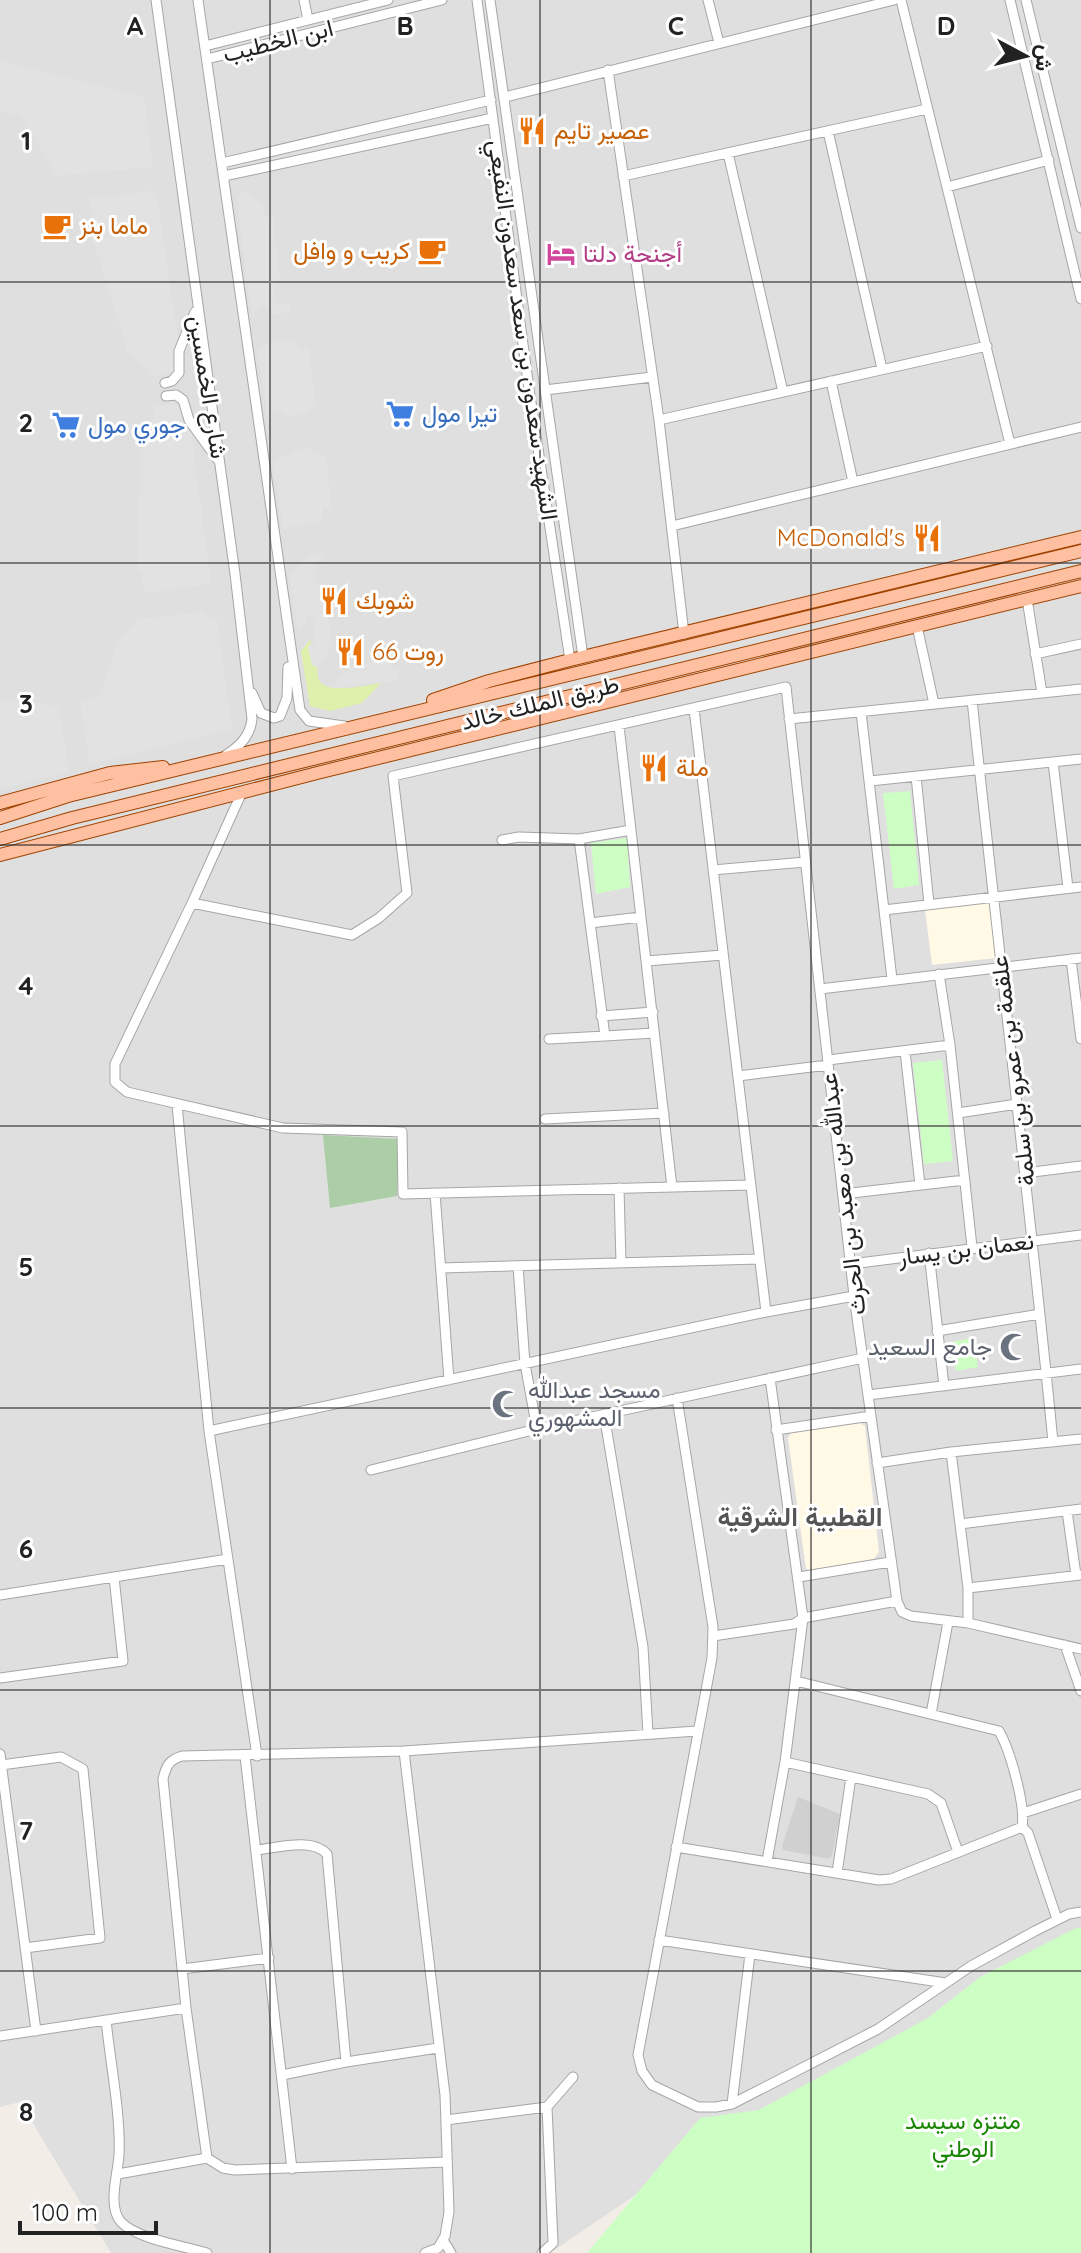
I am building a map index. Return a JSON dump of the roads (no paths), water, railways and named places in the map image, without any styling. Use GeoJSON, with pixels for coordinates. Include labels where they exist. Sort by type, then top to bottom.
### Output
{"type":"FeatureCollection","features":[{"type":"Feature","properties":{"kind":"main road"},"geometry":{"type":"LineString","coordinates":[[351,727],[489,681],[576,658],[1081,537]]}},
{"type":"Feature","properties":{"kind":"main road","name":"طريق الملك خالد"},"geometry":{"type":"LineString","coordinates":[[0,818],[68,796],[1081,551]]}},
{"type":"Feature","properties":{"kind":"main road","name":"طريق الملك خالد"},"geometry":{"type":"LineString","coordinates":[[0,839],[72,818],[1081,571]]}},
{"type":"Feature","properties":{"kind":"main road"},"geometry":{"type":"LineString","coordinates":[[0,855],[242,792],[1081,586]]}},
{"type":"Feature","properties":{"kind":"main road"},"geometry":{"type":"LineString","coordinates":[[0,803],[110,773],[218,760]]}},
{"type":"Feature","properties":{"kind":"street","name":"شارع الخمسين"},"geometry":{"type":"LineString","coordinates":[[156,0],[252,719],[249,734],[237,748],[218,760]]}},
{"type":"Feature","properties":{"kind":"street","name":"شارع الخمسين"},"geometry":{"type":"LineString","coordinates":[[198,0],[300,710],[309,721],[351,727]]}},
{"type":"Feature","properties":{"kind":"street"},"geometry":{"type":"LineString","coordinates":[[304,0],[308,20]]}},
{"type":"Feature","properties":{"kind":"street","name":"ابن الخطيب"},"geometry":{"type":"LineString","coordinates":[[205,46],[388,0]]}},
{"type":"Feature","properties":{"kind":"street","name":"ابن الخطيب"},"geometry":{"type":"LineString","coordinates":[[207,59],[442,0]]}},
{"type":"Feature","properties":{"kind":"street","name":"الشهيد سعدون بن سعد سعدون النفيعي"},"geometry":{"type":"LineString","coordinates":[[477,0],[529,389],[576,658]]}},
{"type":"Feature","properties":{"kind":"street","name":"الشهيد سعدون بن سعد سعدون النفيعي"},"geometry":{"type":"LineString","coordinates":[[490,0],[545,390],[576,658]]}},
{"type":"Feature","properties":{"kind":"street"},"geometry":{"type":"LineString","coordinates":[[708,0],[719,43]]}},
{"type":"Feature","properties":{"kind":"street"},"geometry":{"type":"LineString","coordinates":[[505,97],[894,0]]}},
{"type":"Feature","properties":{"kind":"street"},"geometry":{"type":"LineString","coordinates":[[901,0],[1010,444]]}},
{"type":"Feature","properties":{"kind":"street"},"geometry":{"type":"LineString","coordinates":[[1010,0],[1081,299]]}},
{"type":"Feature","properties":{"kind":"street"},"geometry":{"type":"LineString","coordinates":[[1026,0],[1081,228]]}},
{"type":"Feature","properties":{"kind":"street"},"geometry":{"type":"LineString","coordinates":[[608,70],[659,420],[684,634]]}},
{"type":"Feature","properties":{"kind":"street"},"geometry":{"type":"LineString","coordinates":[[222,163],[491,100]]}},
{"type":"Feature","properties":{"kind":"street"},"geometry":{"type":"LineString","coordinates":[[623,176],[927,109]]}},
{"type":"Feature","properties":{"kind":"street"},"geometry":{"type":"LineString","coordinates":[[224,176],[493,118]]}},
{"type":"Feature","properties":{"kind":"street"},"geometry":{"type":"LineString","coordinates":[[828,131],[882,369]]}},
{"type":"Feature","properties":{"kind":"street"},"geometry":{"type":"LineString","coordinates":[[728,153],[783,392]]}},
{"type":"Feature","properties":{"kind":"street"},"geometry":{"type":"LineString","coordinates":[[947,187],[1049,160]]}},
{"type":"Feature","properties":{"kind":"street"},"geometry":{"type":"LineString","coordinates":[[165,383],[172,381],[179,373],[179,351],[197,308]]}},
{"type":"Feature","properties":{"kind":"street"},"geometry":{"type":"LineString","coordinates":[[659,420],[987,346]]}},
{"type":"Feature","properties":{"kind":"street"},"geometry":{"type":"LineString","coordinates":[[545,390],[652,377]]}},
{"type":"Feature","properties":{"kind":"street"},"geometry":{"type":"LineString","coordinates":[[831,381],[853,482]]}},
{"type":"Feature","properties":{"kind":"street"},"geometry":{"type":"LineString","coordinates":[[166,396],[176,395],[183,400],[189,420],[220,463]]}},
{"type":"Feature","properties":{"kind":"street"},"geometry":{"type":"LineString","coordinates":[[672,526],[1081,427]]}},
{"type":"Feature","properties":{"kind":"street"},"geometry":{"type":"LineString","coordinates":[[1027,599],[1042,693]]}},
{"type":"Feature","properties":{"kind":"street"},"geometry":{"type":"LineString","coordinates":[[917,626],[934,704]]}},
{"type":"Feature","properties":{"kind":"street"},"geometry":{"type":"LineString","coordinates":[[1035,654],[1081,644]]}},
{"type":"Feature","properties":{"kind":"street"},"geometry":{"type":"LineString","coordinates":[[248,682],[261,713],[274,718],[280,716],[287,698],[289,645]]}},
{"type":"Feature","properties":{"kind":"street","name":"عبدالله بن معبد بن الحرث"},"geometry":{"type":"LineString","coordinates":[[694,709],[786,687],[854,1296],[897,1601]]}},
{"type":"Feature","properties":{"kind":"street"},"geometry":{"type":"LineString","coordinates":[[789,719],[1081,689]]}},
{"type":"Feature","properties":{"kind":"street","name":"علقمة بن عمرو بن سلمة"},"geometry":{"type":"LineString","coordinates":[[972,700],[1000,968],[1034,1241],[1053,1442]]}},
{"type":"Feature","properties":{"kind":"street"},"geometry":{"type":"LineString","coordinates":[[192,903],[352,935],[379,918],[407,893],[393,776],[694,709],[766,1312]]}},
{"type":"Feature","properties":{"kind":"street"},"geometry":{"type":"LineString","coordinates":[[861,712],[892,979]]}},
{"type":"Feature","properties":{"kind":"street"},"geometry":{"type":"LineString","coordinates":[[619,726],[672,1187]]}},
{"type":"Feature","properties":{"kind":"street"},"geometry":{"type":"LineString","coordinates":[[870,781],[1081,759]]}},
{"type":"Feature","properties":{"kind":"street"},"geometry":{"type":"LineString","coordinates":[[1053,762],[1068,888]]}},
{"type":"Feature","properties":{"kind":"street"},"geometry":{"type":"LineString","coordinates":[[916,776],[929,904]]}},
{"type":"Feature","properties":{"kind":"street"},"geometry":{"type":"LineString","coordinates":[[242,792],[115,1064],[115,1082],[127,1092],[283,1128],[402,1132],[403,1194],[751,1185]]}},
{"type":"Feature","properties":{"kind":"street"},"geometry":{"type":"LineString","coordinates":[[502,840],[519,837],[579,839],[631,830]]}},
{"type":"Feature","properties":{"kind":"street"},"geometry":{"type":"LineString","coordinates":[[579,839],[605,1036]]}},
{"type":"Feature","properties":{"kind":"street"},"geometry":{"type":"LineString","coordinates":[[713,870],[805,862]]}},
{"type":"Feature","properties":{"kind":"street"},"geometry":{"type":"LineString","coordinates":[[884,910],[1081,887]]}},
{"type":"Feature","properties":{"kind":"street"},"geometry":{"type":"LineString","coordinates":[[590,923],[641,917]]}},
{"type":"Feature","properties":{"kind":"street"},"geometry":{"type":"LineString","coordinates":[[646,961],[723,955]]}},
{"type":"Feature","properties":{"kind":"street"},"geometry":{"type":"LineString","coordinates":[[820,989],[1076,959],[1081,1039]]}},
{"type":"Feature","properties":{"kind":"street"},"geometry":{"type":"LineString","coordinates":[[939,974],[950,1045],[972,1247]]}},
{"type":"Feature","properties":{"kind":"street"},"geometry":{"type":"LineString","coordinates":[[601,1016],[653,1012]]}},
{"type":"Feature","properties":{"kind":"street"},"geometry":{"type":"LineString","coordinates":[[549,1039],[654,1033]]}},
{"type":"Feature","properties":{"kind":"street"},"geometry":{"type":"LineString","coordinates":[[738,1076],[950,1045]]}},
{"type":"Feature","properties":{"kind":"street"},"geometry":{"type":"LineString","coordinates":[[905,1051],[920,1185]]}},
{"type":"Feature","properties":{"kind":"street"},"geometry":{"type":"LineString","coordinates":[[958,1113],[1017,1104]]}},
{"type":"Feature","properties":{"kind":"street"},"geometry":{"type":"LineString","coordinates":[[177,1105],[209,1431],[257,1756]]}},
{"type":"Feature","properties":{"kind":"street"},"geometry":{"type":"LineString","coordinates":[[545,1119],[664,1113]]}},
{"type":"Feature","properties":{"kind":"street"},"geometry":{"type":"LineString","coordinates":[[1025,1173],[1081,1166]]}},
{"type":"Feature","properties":{"kind":"street"},"geometry":{"type":"LineString","coordinates":[[843,1194],[965,1180]]}},
{"type":"Feature","properties":{"kind":"street"},"geometry":{"type":"LineString","coordinates":[[619,1188],[621,1263]]}},
{"type":"Feature","properties":{"kind":"street"},"geometry":{"type":"LineString","coordinates":[[435,1193],[449,1380]]}},
{"type":"Feature","properties":{"kind":"street","name":"نعمان بن يسار"},"geometry":{"type":"LineString","coordinates":[[851,1264],[1081,1235]]}},
{"type":"Feature","properties":{"kind":"street"},"geometry":{"type":"LineString","coordinates":[[929,1253],[944,1386]]}},
{"type":"Feature","properties":{"kind":"street"},"geometry":{"type":"LineString","coordinates":[[441,1268],[759,1259]]}},
{"type":"Feature","properties":{"kind":"street"},"geometry":{"type":"LineString","coordinates":[[518,1266],[525,1364],[537,1429]]}},
{"type":"Feature","properties":{"kind":"street"},"geometry":{"type":"LineString","coordinates":[[209,1431],[854,1296]]}},
{"type":"Feature","properties":{"kind":"street"},"geometry":{"type":"LineString","coordinates":[[937,1331],[1040,1314]]}},
{"type":"Feature","properties":{"kind":"street"},"geometry":{"type":"LineString","coordinates":[[371,1470],[537,1429],[863,1358]]}},
{"type":"Feature","properties":{"kind":"street"},"geometry":{"type":"LineString","coordinates":[[868,1395],[1081,1369]]}},
{"type":"Feature","properties":{"kind":"street"},"geometry":{"type":"LineString","coordinates":[[767,1861],[785,1762],[803,1618],[770,1378]]}},
{"type":"Feature","properties":{"kind":"street"},"geometry":{"type":"LineString","coordinates":[[677,1398],[713,1636],[712,1658],[638,2055],[642,2071],[652,2085],[698,2107],[732,2104],[878,2029],[971,1966],[1057,1919],[1081,1912]]}},
{"type":"Feature","properties":{"kind":"street"},"geometry":{"type":"LineString","coordinates":[[604,1414],[643,1647],[648,1734]]}},
{"type":"Feature","properties":{"kind":"street"},"geometry":{"type":"LineString","coordinates":[[776,1430],[871,1416]]}},
{"type":"Feature","properties":{"kind":"street"},"geometry":{"type":"LineString","coordinates":[[877,1463],[1081,1439]]}},
{"type":"Feature","properties":{"kind":"street"},"geometry":{"type":"LineString","coordinates":[[951,1452],[968,1588],[968,1623]]}},
{"type":"Feature","properties":{"kind":"street"},"geometry":{"type":"LineString","coordinates":[[960,1524],[1081,1509]]}},
{"type":"Feature","properties":{"kind":"street"},"geometry":{"type":"LineString","coordinates":[[968,1588],[1078,1575],[1067,1511]]}},
{"type":"Feature","properties":{"kind":"street"},"geometry":{"type":"LineString","coordinates":[[0,1595],[228,1559]]}},
{"type":"Feature","properties":{"kind":"street"},"geometry":{"type":"LineString","coordinates":[[799,1577],[890,1562]]}},
{"type":"Feature","properties":{"kind":"street"},"geometry":{"type":"LineString","coordinates":[[0,1678],[123,1661],[114,1577]]}},
{"type":"Feature","properties":{"kind":"street"},"geometry":{"type":"LineString","coordinates":[[713,1636],[794,1624],[803,1618],[897,1601],[902,1612],[911,1616],[968,1623],[1081,1649]]}},
{"type":"Feature","properties":{"kind":"street"},"geometry":{"type":"LineString","coordinates":[[931,1714],[948,1622]]}},
{"type":"Feature","properties":{"kind":"street"},"geometry":{"type":"LineString","coordinates":[[1065,1645],[1081,1691]]}},
{"type":"Feature","properties":{"kind":"street"},"geometry":{"type":"LineString","coordinates":[[796,1681],[999,1731],[1005,1742],[1023,1813],[1022,1827],[1028,1833],[1057,1919]]}},
{"type":"Feature","properties":{"kind":"street"},"geometry":{"type":"LineString","coordinates":[[207,2158],[186,2008],[163,1779],[171,1759],[182,1756],[404,1751],[697,1731]]}},
{"type":"Feature","properties":{"kind":"street"},"geometry":{"type":"LineString","coordinates":[[404,1751],[446,2120],[449,2212],[443,2240],[438,2248],[425,2253]]}},
{"type":"Feature","properties":{"kind":"street"},"geometry":{"type":"LineString","coordinates":[[245,1756],[292,2169]]}},
{"type":"Feature","properties":{"kind":"street"},"geometry":{"type":"LineString","coordinates":[[25,1948],[100,1938],[83,1769],[61,1757],[1,1760],[25,1948],[36,2031]]}},
{"type":"Feature","properties":{"kind":"street"},"geometry":{"type":"LineString","coordinates":[[785,1762],[936,1798],[941,1803],[958,1852]]}},
{"type":"Feature","properties":{"kind":"street"},"geometry":{"type":"LineString","coordinates":[[837,1873],[851,1777]]}},
{"type":"Feature","properties":{"kind":"street"},"geometry":{"type":"LineString","coordinates":[[1023,1813],[1081,1794]]}},
{"type":"Feature","properties":{"kind":"street"},"geometry":{"type":"LineString","coordinates":[[676,1847],[879,1880],[891,1879],[1022,1827]]}},
{"type":"Feature","properties":{"kind":"street"},"geometry":{"type":"LineString","coordinates":[[256,1850],[310,1845],[320,1847],[327,1854],[346,2062]]}},
{"type":"Feature","properties":{"kind":"street"},"geometry":{"type":"LineString","coordinates":[[659,1940],[946,1983]]}},
{"type":"Feature","properties":{"kind":"street"},"geometry":{"type":"LineString","coordinates":[[732,2104],[750,1954]]}},
{"type":"Feature","properties":{"kind":"street"},"geometry":{"type":"LineString","coordinates":[[182,1969],[269,1958]]}},
{"type":"Feature","properties":{"kind":"street"},"geometry":{"type":"LineString","coordinates":[[0,2036],[186,2008]]}},
{"type":"Feature","properties":{"kind":"street"},"geometry":{"type":"LineString","coordinates":[[106,2020],[119,2150],[115,2208],[122,2223],[140,2233],[207,2253]]}},
{"type":"Feature","properties":{"kind":"street"},"geometry":{"type":"LineString","coordinates":[[282,2075],[438,2048]]}},
{"type":"Feature","properties":{"kind":"street"},"geometry":{"type":"LineString","coordinates":[[446,2120],[547,2107],[573,2077]]}},
{"type":"Feature","properties":{"kind":"street"},"geometry":{"type":"LineString","coordinates":[[542,2253],[553,2243],[547,2107]]}},
{"type":"Feature","properties":{"kind":"street"},"geometry":{"type":"LineString","coordinates":[[118,2174],[207,2158],[223,2168],[235,2170],[447,2162]]}},
{"type":"Feature","properties":{"kind":"street"},"geometry":{"type":"LineString","coordinates":[[443,2240],[451,2253]]}},
{"type":"Feature","properties":{"kind":"place","name":"عصير تايم"},"geometry":{"type":"Point","coordinates":[532,131]}},
{"type":"Feature","properties":{"kind":"place","name":"ماما بنز"},"geometry":{"type":"Point","coordinates":[57,226]}},
{"type":"Feature","properties":{"kind":"place","name":"كريب و وافل"},"geometry":{"type":"Point","coordinates":[432,251]}},
{"type":"Feature","properties":{"kind":"place","name":"أجنحة دلتا"},"geometry":{"type":"Point","coordinates":[561,254]}},
{"type":"Feature","properties":{"kind":"place","name":"تيرا مول"},"geometry":{"type":"Point","coordinates":[400,414]}},
{"type":"Feature","properties":{"kind":"place","name":"جوري مول"},"geometry":{"type":"Point","coordinates":[66,425]}},
{"type":"Feature","properties":{"kind":"place","name":"McDonald's"},"geometry":{"type":"Point","coordinates":[927,538]}},
{"type":"Feature","properties":{"kind":"place","name":"شوبك"},"geometry":{"type":"Point","coordinates":[334,601]}},
{"type":"Feature","properties":{"kind":"place","name":"روت 66"},"geometry":{"type":"Point","coordinates":[350,652]}},
{"type":"Feature","properties":{"kind":"place","name":"ملة"},"geometry":{"type":"Point","coordinates":[654,768]}},
{"type":"Feature","properties":{"kind":"place","name":"جامع السعيد"},"geometry":{"type":"Point","coordinates":[1014,1347]}},
{"type":"Feature","properties":{"kind":"place","name":"مسجد عبدالله المشهوري"},"geometry":{"type":"Point","coordinates":[506,1404]}},
{"type":"Feature","properties":{"kind":"district","name":"القطبية الشرقية"},"geometry":{"type":"Point","coordinates":[800,1517]}},
{"type":"Feature","properties":{"kind":"park label","name":"متنزه سيسد الوطني"},"geometry":{"type":"Point","coordinates":[963,2135]}}]}
